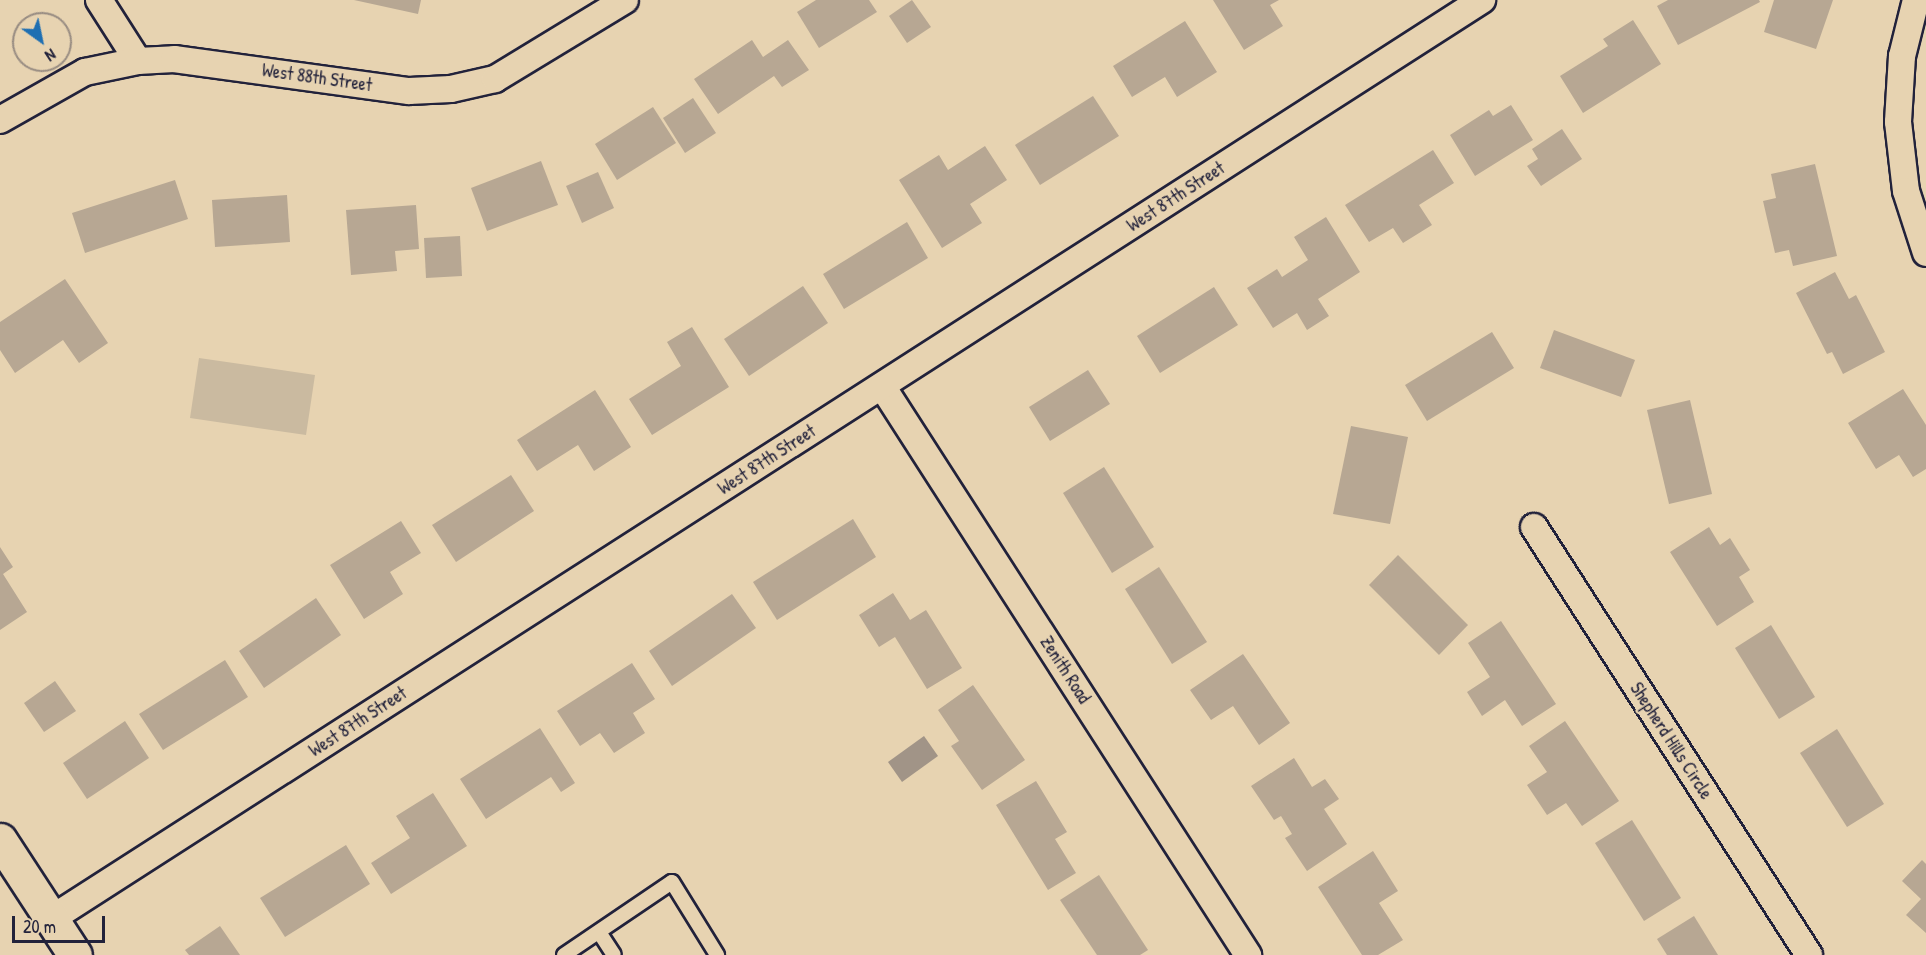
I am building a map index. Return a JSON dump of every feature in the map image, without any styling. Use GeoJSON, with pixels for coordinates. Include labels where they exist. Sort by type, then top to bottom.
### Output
{"type":"FeatureCollection","features":[{"type":"Feature","properties":{"kind":"street"},"geometry":{"type":"LineString","coordinates":[[99,0],[138,61]]}},
{"type":"Feature","properties":{"kind":"street","name":"West 88th Street"},"geometry":{"type":"LineString","coordinates":[[0,120],[85,72],[138,61],[174,59],[408,91],[451,89],[495,79],[625,0]]}},
{"type":"Feature","properties":{"kind":"street","name":"West 87th Street"},"geometry":{"type":"LineString","coordinates":[[51,919],[1482,0]]}},
{"type":"Feature","properties":{"kind":"street"},"geometry":{"type":"LineString","coordinates":[[1916,0],[1902,56],[1898,122],[1906,191],[1926,253]]}},
{"type":"Feature","properties":{"kind":"street","name":"Zenith Road"},"geometry":{"type":"LineString","coordinates":[[882,386],[1248,955]]}},
{"type":"Feature","properties":{"kind":"street","name":"Shepherd Hills Circle"},"geometry":{"type":"LineString","coordinates":[[1534,527],[1809,955]]}},
{"type":"Feature","properties":{"kind":"street"},"geometry":{"type":"LineString","coordinates":[[0,840],[75,955]]}},
{"type":"Feature","properties":{"kind":"lane"},"geometry":{"type":"LineString","coordinates":[[564,955],[672,882],[717,955]]}},
{"type":"Feature","properties":{"kind":"lane"},"geometry":{"type":"LineString","coordinates":[[599,932],[614,955]]}},
{"type":"Feature","properties":{"kind":"shaded area"},"geometry":{"type":"Polygon","coordinates":[[[199,358],[315,375],[306,435],[190,418],[199,358]]]}},
{"type":"Feature","properties":{"kind":"shaded area"},"geometry":{"type":"Polygon","coordinates":[[[924,736],[938,756],[902,782],[888,762],[924,736]]]}},
{"type":"Feature","properties":{"kind":"building"},"geometry":{"type":"Polygon","coordinates":[[[354,0],[421,0],[418,14],[354,0]]]}},
{"type":"Feature","properties":{"kind":"building"},"geometry":{"type":"Polygon","coordinates":[[[816,0],[869,0],[877,12],[819,48],[797,12],[816,0]]]}},
{"type":"Feature","properties":{"kind":"building"},"geometry":{"type":"Polygon","coordinates":[[[912,0],[931,27],[907,43],[889,16],[912,0]]]}},
{"type":"Feature","properties":{"kind":"building"},"geometry":{"type":"Polygon","coordinates":[[[1213,0],[1279,0],[1270,5],[1283,26],[1244,50],[1213,0]]]}},
{"type":"Feature","properties":{"kind":"building"},"geometry":{"type":"Polygon","coordinates":[[[1668,0],[1759,0],[1760,2],[1678,45],[1657,6],[1668,0]]]}},
{"type":"Feature","properties":{"kind":"building"},"geometry":{"type":"Polygon","coordinates":[[[1774,0],[1833,0],[1816,49],[1764,32],[1774,0]]]}},
{"type":"Feature","properties":{"kind":"building"},"geometry":{"type":"Polygon","coordinates":[[[1633,20],[1661,64],[1583,113],[1560,76],[1608,46],[1603,39],[1633,20]]]}},
{"type":"Feature","properties":{"kind":"building"},"geometry":{"type":"Polygon","coordinates":[[[1185,21],[1217,72],[1177,97],[1165,77],[1132,97],[1113,66],[1185,21]]]}},
{"type":"Feature","properties":{"kind":"building"},"geometry":{"type":"Polygon","coordinates":[[[752,40],[763,57],[788,40],[809,70],[782,87],[774,76],[718,114],[694,79],[752,40]]]}},
{"type":"Feature","properties":{"kind":"building"},"geometry":{"type":"Polygon","coordinates":[[[1093,96],[1119,136],[1040,185],[1015,145],[1093,96]]]}},
{"type":"Feature","properties":{"kind":"building"},"geometry":{"type":"Polygon","coordinates":[[[693,98],[716,133],[685,153],[663,118],[693,98]]]}},
{"type":"Feature","properties":{"kind":"building"},"geometry":{"type":"Polygon","coordinates":[[[1511,105],[1533,140],[1475,176],[1450,135],[1489,110],[1493,116],[1511,105]]]}},
{"type":"Feature","properties":{"kind":"building"},"geometry":{"type":"Polygon","coordinates":[[[653,107],[676,143],[617,180],[595,144],[653,107]]]}},
{"type":"Feature","properties":{"kind":"building"},"geometry":{"type":"Polygon","coordinates":[[[1562,129],[1582,159],[1541,186],[1527,166],[1538,159],[1532,149],[1562,129]]]}},
{"type":"Feature","properties":{"kind":"building"},"geometry":{"type":"Polygon","coordinates":[[[985,146],[1007,180],[970,204],[982,223],[942,248],[899,180],[939,155],[948,170],[985,146]]]}},
{"type":"Feature","properties":{"kind":"building"},"geometry":{"type":"Polygon","coordinates":[[[1433,150],[1454,183],[1419,205],[1432,225],[1403,243],[1393,228],[1369,242],[1345,205],[1433,150]]]}},
{"type":"Feature","properties":{"kind":"building"},"geometry":{"type":"Polygon","coordinates":[[[541,161],[558,205],[487,231],[471,188],[541,161]]]}},
{"type":"Feature","properties":{"kind":"building"},"geometry":{"type":"Polygon","coordinates":[[[1815,164],[1837,256],[1793,266],[1789,250],[1775,253],[1763,201],[1776,198],[1771,174],[1815,164]]]}},
{"type":"Feature","properties":{"kind":"building"},"geometry":{"type":"Polygon","coordinates":[[[598,172],[614,208],[582,223],[566,186],[598,172]]]}},
{"type":"Feature","properties":{"kind":"building"},"geometry":{"type":"Polygon","coordinates":[[[175,180],[188,219],[85,253],[72,213],[175,180]]]}},
{"type":"Feature","properties":{"kind":"building"},"geometry":{"type":"Polygon","coordinates":[[[287,195],[290,242],[215,247],[212,200],[287,195]]]}},
{"type":"Feature","properties":{"kind":"building"},"geometry":{"type":"Polygon","coordinates":[[[416,205],[419,249],[395,251],[397,271],[351,275],[346,210],[416,205]]]}},
{"type":"Feature","properties":{"kind":"building"},"geometry":{"type":"Polygon","coordinates":[[[1326,217],[1360,272],[1318,299],[1329,316],[1307,330],[1297,313],[1273,328],[1247,288],[1277,269],[1282,277],[1308,260],[1294,237],[1326,217]]]}},
{"type":"Feature","properties":{"kind":"building"},"geometry":{"type":"Polygon","coordinates":[[[907,222],[928,258],[844,309],[823,274],[907,222]]]}},
{"type":"Feature","properties":{"kind":"building"},"geometry":{"type":"Polygon","coordinates":[[[460,236],[462,276],[426,278],[424,238],[460,236]]]}},
{"type":"Feature","properties":{"kind":"building"},"geometry":{"type":"Polygon","coordinates":[[[1835,272],[1849,299],[1856,295],[1885,352],[1843,374],[1832,352],[1827,354],[1796,293],[1835,272]]]}},
{"type":"Feature","properties":{"kind":"building"},"geometry":{"type":"Polygon","coordinates":[[[65,279],[108,343],[79,363],[63,340],[15,373],[0,350],[0,322],[65,279]]]}},
{"type":"Feature","properties":{"kind":"building"},"geometry":{"type":"Polygon","coordinates":[[[803,286],[828,323],[749,376],[724,339],[803,286]]]}},
{"type":"Feature","properties":{"kind":"building"},"geometry":{"type":"Polygon","coordinates":[[[1214,287],[1238,325],[1160,373],[1137,336],[1214,287]]]}},
{"type":"Feature","properties":{"kind":"building"},"geometry":{"type":"Polygon","coordinates":[[[692,327],[729,387],[652,435],[629,399],[681,366],[667,342],[692,327]]]}},
{"type":"Feature","properties":{"kind":"building"},"geometry":{"type":"Polygon","coordinates":[[[1554,330],[1635,360],[1621,397],[1540,368],[1554,330]]]}},
{"type":"Feature","properties":{"kind":"building"},"geometry":{"type":"Polygon","coordinates":[[[1492,332],[1514,368],[1427,421],[1405,385],[1492,332]]]}},
{"type":"Feature","properties":{"kind":"building"},"geometry":{"type":"Polygon","coordinates":[[[1088,370],[1110,404],[1050,441],[1029,407],[1088,370]]]}},
{"type":"Feature","properties":{"kind":"building"},"geometry":{"type":"Polygon","coordinates":[[[1903,389],[1926,425],[1926,469],[1913,477],[1899,455],[1876,469],[1848,423],[1903,389]]]}},
{"type":"Feature","properties":{"kind":"building"},"geometry":{"type":"Polygon","coordinates":[[[595,390],[631,447],[594,471],[578,445],[537,471],[517,440],[595,390]]]}},
{"type":"Feature","properties":{"kind":"building"},"geometry":{"type":"Polygon","coordinates":[[[1690,400],[1712,494],[1669,504],[1647,410],[1690,400]]]}},
{"type":"Feature","properties":{"kind":"building"},"geometry":{"type":"Polygon","coordinates":[[[1351,426],[1408,437],[1390,524],[1333,514],[1351,426]]]}},
{"type":"Feature","properties":{"kind":"building"},"geometry":{"type":"Polygon","coordinates":[[[1104,467],[1154,547],[1112,573],[1063,493],[1104,467]]]}},
{"type":"Feature","properties":{"kind":"building"},"geometry":{"type":"Polygon","coordinates":[[[511,475],[534,511],[456,562],[432,525],[511,475]]]}},
{"type":"Feature","properties":{"kind":"building"},"geometry":{"type":"Polygon","coordinates":[[[853,519],[876,557],[777,620],[753,582],[853,519]]]}},
{"type":"Feature","properties":{"kind":"building"},"geometry":{"type":"Polygon","coordinates":[[[401,521],[421,553],[390,572],[403,594],[364,619],[330,565],[401,521]]]}},
{"type":"Feature","properties":{"kind":"building"},"geometry":{"type":"Polygon","coordinates":[[[1709,527],[1720,545],[1730,538],[1750,570],[1739,577],[1754,602],[1717,626],[1670,552],[1709,527]]]}},
{"type":"Feature","properties":{"kind":"building"},"geometry":{"type":"Polygon","coordinates":[[[0,547],[13,567],[3,574],[27,612],[0,630],[0,547]]]}},
{"type":"Feature","properties":{"kind":"building"},"geometry":{"type":"Polygon","coordinates":[[[1398,555],[1468,625],[1439,655],[1369,585],[1398,555]]]}},
{"type":"Feature","properties":{"kind":"building"},"geometry":{"type":"Polygon","coordinates":[[[1159,567],[1207,642],[1172,664],[1125,589],[1159,567]]]}},
{"type":"Feature","properties":{"kind":"building"},"geometry":{"type":"Polygon","coordinates":[[[893,593],[910,620],[926,610],[962,668],[927,689],[895,637],[879,647],[859,615],[893,593]]]}},
{"type":"Feature","properties":{"kind":"building"},"geometry":{"type":"Polygon","coordinates":[[[732,594],[756,628],[672,686],[649,651],[732,594]]]}},
{"type":"Feature","properties":{"kind":"building"},"geometry":{"type":"Polygon","coordinates":[[[316,598],[341,635],[264,688],[239,651],[316,598]]]}},
{"type":"Feature","properties":{"kind":"building"},"geometry":{"type":"Polygon","coordinates":[[[1501,621],[1556,704],[1522,726],[1505,700],[1482,716],[1467,692],[1490,677],[1468,643],[1501,621]]]}},
{"type":"Feature","properties":{"kind":"building"},"geometry":{"type":"Polygon","coordinates":[[[1771,625],[1815,697],[1779,719],[1735,648],[1771,625]]]}},
{"type":"Feature","properties":{"kind":"building"},"geometry":{"type":"Polygon","coordinates":[[[1243,654],[1290,723],[1259,745],[1233,706],[1211,720],[1190,690],[1243,654]]]}},
{"type":"Feature","properties":{"kind":"building"},"geometry":{"type":"Polygon","coordinates":[[[225,660],[248,697],[163,750],[139,714],[225,660]]]}},
{"type":"Feature","properties":{"kind":"building"},"geometry":{"type":"Polygon","coordinates":[[[632,663],[655,699],[633,713],[645,733],[614,753],[600,733],[580,746],[557,711],[632,663]]]}},
{"type":"Feature","properties":{"kind":"building"},"geometry":{"type":"Polygon","coordinates":[[[55,681],[76,711],[44,732],[24,703],[55,681]]]}},
{"type":"Feature","properties":{"kind":"building"},"geometry":{"type":"Polygon","coordinates":[[[973,685],[1025,760],[982,790],[951,746],[959,741],[938,710],[973,685]]]}},
{"type":"Feature","properties":{"kind":"building"},"geometry":{"type":"Polygon","coordinates":[[[125,721],[149,758],[87,799],[63,763],[125,721]]]}},
{"type":"Feature","properties":{"kind":"building"},"geometry":{"type":"Polygon","coordinates":[[[1565,721],[1619,801],[1582,826],[1566,803],[1547,815],[1527,785],[1547,772],[1529,746],[1565,721]]]}},
{"type":"Feature","properties":{"kind":"building"},"geometry":{"type":"Polygon","coordinates":[[[540,728],[575,783],[561,792],[551,777],[486,819],[460,779],[540,728]]]}},
{"type":"Feature","properties":{"kind":"building"},"geometry":{"type":"Polygon","coordinates":[[[1837,729],[1884,804],[1847,827],[1800,753],[1837,729]]]}},
{"type":"Feature","properties":{"kind":"building"},"geometry":{"type":"Polygon","coordinates":[[[1294,758],[1312,787],[1325,779],[1339,799],[1324,809],[1347,844],[1307,871],[1285,838],[1292,834],[1281,816],[1274,820],[1251,786],[1294,758]]]}},
{"type":"Feature","properties":{"kind":"building"},"geometry":{"type":"Polygon","coordinates":[[[1036,781],[1067,832],[1055,839],[1076,873],[1048,890],[996,805],[1036,781]]]}},
{"type":"Feature","properties":{"kind":"building"},"geometry":{"type":"Polygon","coordinates":[[[433,793],[467,846],[391,894],[371,863],[410,838],[396,816],[433,793]]]}},
{"type":"Feature","properties":{"kind":"building"},"geometry":{"type":"Polygon","coordinates":[[[1632,820],[1681,898],[1644,921],[1595,843],[1632,820]]]}},
{"type":"Feature","properties":{"kind":"building"},"geometry":{"type":"Polygon","coordinates":[[[346,845],[370,884],[285,937],[260,898],[346,845]]]}},
{"type":"Feature","properties":{"kind":"building"},"geometry":{"type":"Polygon","coordinates":[[[1373,851],[1398,891],[1379,903],[1403,940],[1378,955],[1362,955],[1318,887],[1373,851]]]}},
{"type":"Feature","properties":{"kind":"building"},"geometry":{"type":"Polygon","coordinates":[[[1922,860],[1926,864],[1926,933],[1906,915],[1921,899],[1902,881],[1922,860]]]}},
{"type":"Feature","properties":{"kind":"building"},"geometry":{"type":"Polygon","coordinates":[[[1099,875],[1148,950],[1140,955],[1097,955],[1060,900],[1099,875]]]}},
{"type":"Feature","properties":{"kind":"building"},"geometry":{"type":"Polygon","coordinates":[[[1694,916],[1718,955],[1667,955],[1657,939],[1694,916]]]}},
{"type":"Feature","properties":{"kind":"building"},"geometry":{"type":"Polygon","coordinates":[[[220,926],[240,955],[189,955],[185,950],[220,926]]]}}]}
